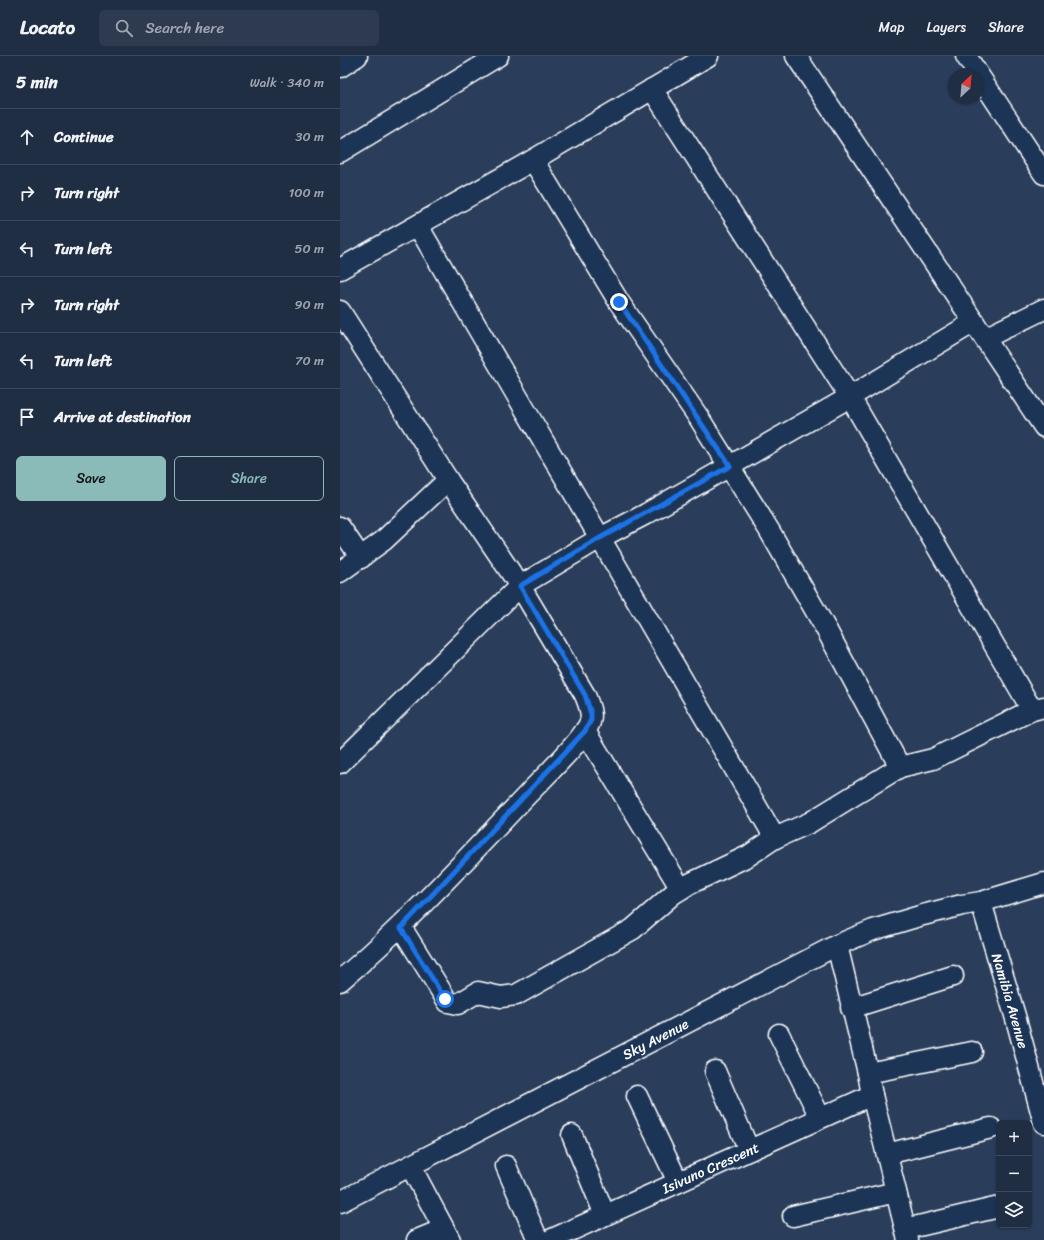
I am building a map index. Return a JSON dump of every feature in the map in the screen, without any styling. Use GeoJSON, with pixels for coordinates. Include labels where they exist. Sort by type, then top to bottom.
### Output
{"type":"FeatureCollection","features":[{"type":"Feature","properties":{"kind":"street"},"geometry":{"type":"LineString","coordinates":[[340,68],[357,56]]}},
{"type":"Feature","properties":{"kind":"street"},"geometry":{"type":"LineString","coordinates":[[340,152],[498,56]]}},
{"type":"Feature","properties":{"kind":"street"},"geometry":{"type":"LineString","coordinates":[[340,269],[533,160],[708,56]]}},
{"type":"Feature","properties":{"kind":"street"},"geometry":{"type":"LineString","coordinates":[[796,56],[1044,427]]}},
{"type":"Feature","properties":{"kind":"street"},"geometry":{"type":"LineString","coordinates":[[966,56],[1044,174]]}},
{"type":"Feature","properties":{"kind":"street"},"geometry":{"type":"LineString","coordinates":[[401,928],[445,999],[451,1004],[458,1004],[478,992],[501,997],[516,994],[633,929],[681,889],[748,856],[775,838],[810,823],[900,767],[933,759],[1038,708],[850,397],[652,89]]}},
{"type":"Feature","properties":{"kind":"street"},"geometry":{"type":"LineString","coordinates":[[533,160],[619,302],[730,466],[770,530],[826,629],[900,767]]}},
{"type":"Feature","properties":{"kind":"street"},"geometry":{"type":"LineString","coordinates":[[418,226],[775,838]]}},
{"type":"Feature","properties":{"kind":"street"},"geometry":{"type":"LineString","coordinates":[[985,338],[1044,309]]}},
{"type":"Feature","properties":{"kind":"street"},"geometry":{"type":"LineString","coordinates":[[340,311],[448,480],[520,586],[585,695],[591,714],[591,720],[585,731],[401,928],[340,981]]}},
{"type":"Feature","properties":{"kind":"street"},"geometry":{"type":"LineString","coordinates":[[340,763],[520,586],[600,538],[850,397],[974,322]]}},
{"type":"Feature","properties":{"kind":"street"},"geometry":{"type":"LineString","coordinates":[[340,572],[384,541],[448,480]]}},
{"type":"Feature","properties":{"kind":"street"},"geometry":{"type":"LineString","coordinates":[[340,527],[361,558]]}},
{"type":"Feature","properties":{"kind":"street"},"geometry":{"type":"LineString","coordinates":[[585,731],[681,889]]}},
{"type":"Feature","properties":{"kind":"street","name":"Sky Avenue"},"geometry":{"type":"LineString","coordinates":[[340,1202],[837,945],[873,930],[923,915],[962,905],[981,902],[1044,883]]}},
{"type":"Feature","properties":{"kind":"street","name":"Namibia Avenue"},"geometry":{"type":"LineString","coordinates":[[981,902],[1016,1019],[1044,1123]]}},
{"type":"Feature","properties":{"kind":"street"},"geometry":{"type":"LineString","coordinates":[[837,945],[907,1235],[996,1208]]}},
{"type":"Feature","properties":{"kind":"street"},"geometry":{"type":"LineString","coordinates":[[851,1008],[953,976]]}},
{"type":"Feature","properties":{"kind":"street"},"geometry":{"type":"LineString","coordinates":[[779,1034],[820,1117]]}},
{"type":"Feature","properties":{"kind":"street"},"geometry":{"type":"LineString","coordinates":[[868,1072],[972,1052]]}},
{"type":"Feature","properties":{"kind":"street"},"geometry":{"type":"LineString","coordinates":[[715,1071],[749,1150]]}},
{"type":"Feature","properties":{"kind":"street","name":"Isivuno Crescent"},"geometry":{"type":"LineString","coordinates":[[550,1240],[820,1117],[872,1095]]}},
{"type":"Feature","properties":{"kind":"street"},"geometry":{"type":"LineString","coordinates":[[637,1096],[678,1182]]}},
{"type":"Feature","properties":{"kind":"street"},"geometry":{"type":"LineString","coordinates":[[887,1154],[991,1128]]}},
{"type":"Feature","properties":{"kind":"street"},"geometry":{"type":"LineString","coordinates":[[572,1135],[605,1215]]}},
{"type":"Feature","properties":{"kind":"street"},"geometry":{"type":"LineString","coordinates":[[506,1166],[538,1240]]}},
{"type":"Feature","properties":{"kind":"street"},"geometry":{"type":"LineString","coordinates":[[410,1167],[447,1234],[417,1240]]}},
{"type":"Feature","properties":{"kind":"street"},"geometry":{"type":"LineString","coordinates":[[793,1216],[896,1192]]}},
{"type":"Feature","properties":{"kind":"route"},"geometry":{"type":"LineString","coordinates":[[445,999],[401,928],[550,771],[585,731],[591,720],[591,714],[585,695],[520,586],[600,538],[646,514],[730,466],[699,418],[619,302]]}}]}
